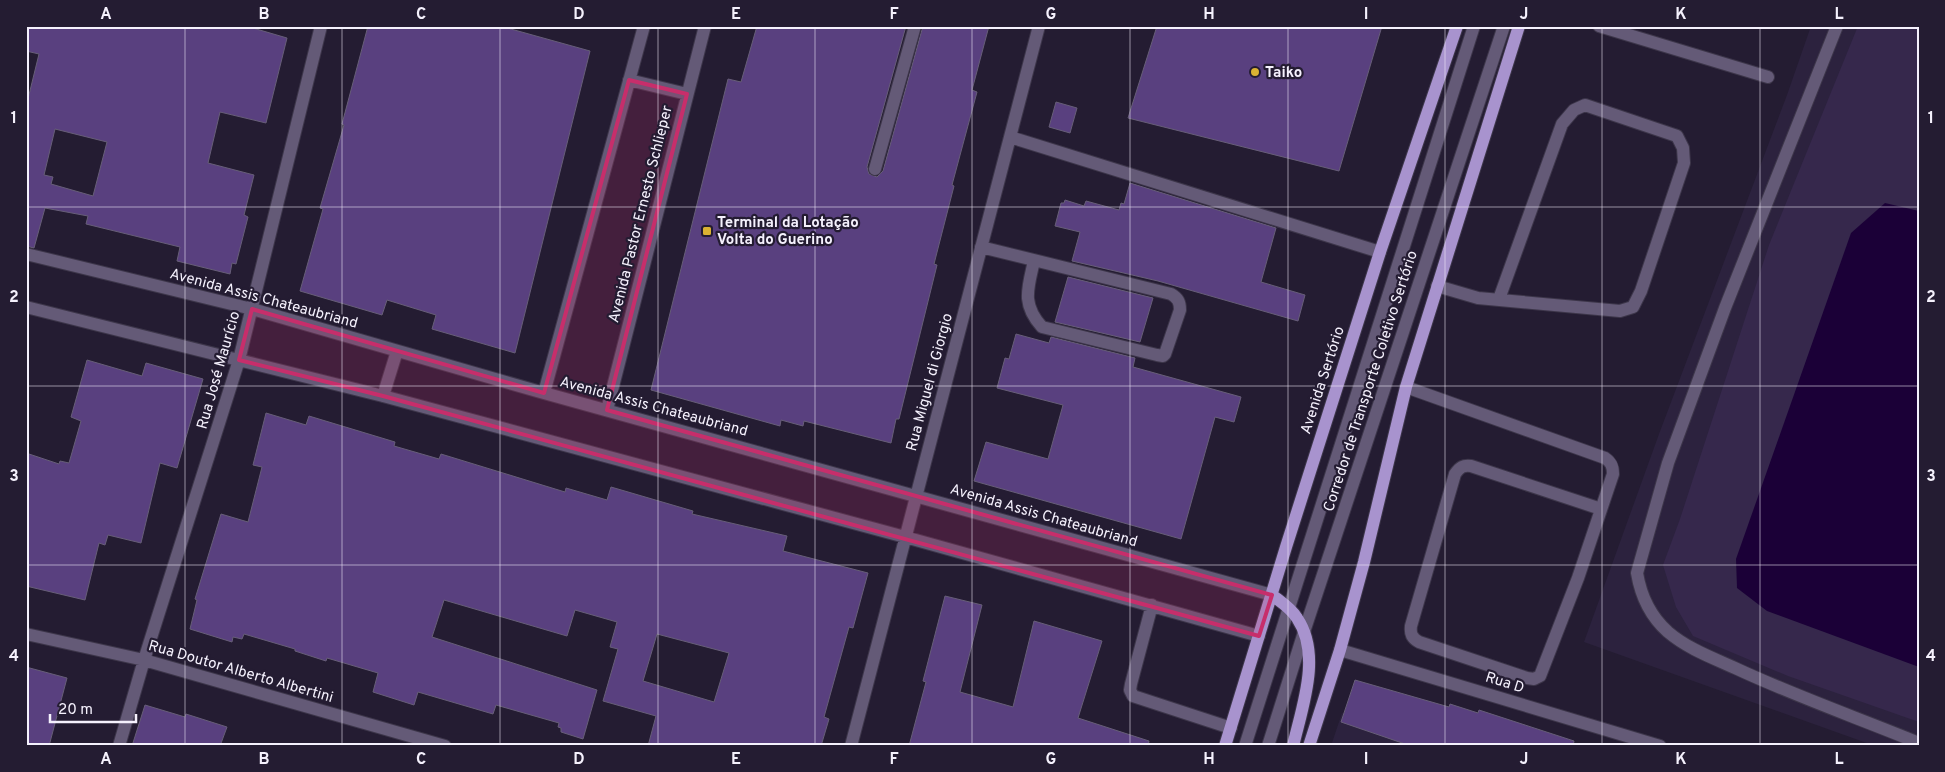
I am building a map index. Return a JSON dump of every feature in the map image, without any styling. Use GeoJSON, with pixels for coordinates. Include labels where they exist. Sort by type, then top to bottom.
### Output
{"type":"FeatureCollection","features":[{"type":"Feature","properties":{"kind":"main road","name":"Avenida Sertório"},"geometry":{"type":"LineString","coordinates":[[1225,746],[1380,252],[1457,26]]}},
{"type":"Feature","properties":{"kind":"main road"},"geometry":{"type":"LineString","coordinates":[[1310,746],[1340,650],[1364,562],[1406,387],[1519,26]]}},
{"type":"Feature","properties":{"kind":"main road"},"geometry":{"type":"LineString","coordinates":[[1272,595],[1289,608],[1298,619],[1304,632],[1309,654],[1308,677],[1293,746]]}},
{"type":"Feature","properties":{"kind":"street","name":"Rua José Maurício"},"geometry":{"type":"LineString","coordinates":[[119,746],[144,660],[239,360],[321,26]]}},
{"type":"Feature","properties":{"kind":"street"},"geometry":{"type":"LineString","coordinates":[[544,392],[644,26]]}},
{"type":"Feature","properties":{"kind":"street","name":"Avenida Pastor Ernesto Schlieper"},"geometry":{"type":"LineString","coordinates":[[606,410],[705,26]]}},
{"type":"Feature","properties":{"kind":"street"},"geometry":{"type":"LineString","coordinates":[[875,169],[915,26]]}},
{"type":"Feature","properties":{"kind":"street","name":"Rua Miguel di Giorgio"},"geometry":{"type":"LineString","coordinates":[[851,746],[1039,26]]}},
{"type":"Feature","properties":{"kind":"street","name":"Corredor de Transporte Coletivo Sertório"},"geometry":{"type":"LineString","coordinates":[[1246,746],[1474,26]]}},
{"type":"Feature","properties":{"kind":"street","name":"Corredor de Transporte Coletivo Sertório"},"geometry":{"type":"LineString","coordinates":[[1268,746],[1504,26]]}},
{"type":"Feature","properties":{"kind":"street"},"geometry":{"type":"LineString","coordinates":[[1599,26],[1768,77]]}},
{"type":"Feature","properties":{"kind":"street"},"geometry":{"type":"LineString","coordinates":[[1837,26],[1753,236],[1668,462],[1637,573],[1640,591],[1652,615],[1669,632],[1692,648],[1756,678],[1919,743]]}},
{"type":"Feature","properties":{"kind":"street"},"geometry":{"type":"LineString","coordinates":[[629,80],[686,94]]}},
{"type":"Feature","properties":{"kind":"street"},"geometry":{"type":"LineString","coordinates":[[1437,286],[1478,298],[1499,300],[1620,311],[1634,307],[1684,163],[1683,148],[1676,136],[1585,105],[1574,110],[1562,124],[1499,300]]}},
{"type":"Feature","properties":{"kind":"street"},"geometry":{"type":"LineString","coordinates":[[1010,137],[1380,252]]}},
{"type":"Feature","properties":{"kind":"street"},"geometry":{"type":"LineString","coordinates":[[981,247],[1177,297],[1180,303],[1180,310],[1165,354],[1160,356],[1042,327],[1027,298],[1034,261]]}},
{"type":"Feature","properties":{"kind":"street","name":"Avenida Assis Chateaubriand"},"geometry":{"type":"LineString","coordinates":[[26,254],[252,309],[606,410],[1272,595]]}},
{"type":"Feature","properties":{"kind":"street"},"geometry":{"type":"LineString","coordinates":[[26,307],[383,396],[905,537],[1259,636]]}},
{"type":"Feature","properties":{"kind":"street"},"geometry":{"type":"LineString","coordinates":[[383,396],[397,351]]}},
{"type":"Feature","properties":{"kind":"street"},"geometry":{"type":"LineString","coordinates":[[1406,387],[1605,458],[1613,468],[1613,474],[1578,578],[1540,676],[1534,679],[1527,678],[1413,639],[1410,633],[1411,626],[1459,468],[1465,465],[1471,466],[1601,509]]}},
{"type":"Feature","properties":{"kind":"street"},"geometry":{"type":"LineString","coordinates":[[1152,605],[1130,684],[1130,690],[1134,696],[1231,728]]}},
{"type":"Feature","properties":{"kind":"street","name":"Rua Doutor Alberto Albertini"},"geometry":{"type":"LineString","coordinates":[[26,634],[144,660],[445,746]]}},
{"type":"Feature","properties":{"kind":"street","name":"Rua D"},"geometry":{"type":"LineString","coordinates":[[1340,650],[1660,746]]}},
{"type":"Feature","properties":{"kind":"highlighted area"},"geometry":{"type":"Polygon","coordinates":[[[629,80],[687,94],[607,410],[1272,595],[1259,636],[383,396],[239,360],[252,309],[544,393],[629,80]]]}},
{"type":"Feature","properties":{"kind":"shaded area"},"geometry":{"type":"Polygon","coordinates":[[[1811,26],[1919,26],[1919,746],[1875,746],[1584,642],[1659,434],[1787,95],[1811,26]]]}},
{"type":"Feature","properties":{"kind":"shaded area"},"geometry":{"type":"Polygon","coordinates":[[[1858,26],[1919,26],[1919,722],[1788,676],[1693,636],[1676,607],[1663,565],[1680,519],[1769,245],[1858,26]]]}},
{"type":"Feature","properties":{"kind":"shaded area"},"geometry":{"type":"Polygon","coordinates":[[[1885,203],[1919,211],[1919,667],[1767,611],[1737,588],[1736,559],[1851,233],[1885,203]]]}},
{"type":"Feature","properties":{"kind":"shaded area"},"geometry":{"type":"Polygon","coordinates":[[[1342,713],[1453,746],[1331,746],[1342,713]]]}},
{"type":"Feature","properties":{"kind":"building"},"geometry":{"type":"Polygon","coordinates":[[[26,26],[246,26],[287,38],[266,123],[220,112],[208,163],[254,175],[244,215],[248,217],[236,264],[232,263],[230,274],[177,261],[180,247],[86,224],[88,216],[45,208],[34,248],[26,246],[26,107],[39,54],[26,51],[26,26]],[[55,129],[44,175],[53,177],[51,184],[93,196],[107,142],[55,129]]]}},
{"type":"Feature","properties":{"kind":"building"},"geometry":{"type":"Polygon","coordinates":[[[368,26],[500,26],[590,51],[515,353],[432,329],[436,315],[387,300],[382,315],[300,291],[323,209],[320,208],[344,125],[342,124],[368,26]]]}},
{"type":"Feature","properties":{"kind":"building"},"geometry":{"type":"Polygon","coordinates":[[[757,26],[906,26],[867,167],[869,174],[877,177],[883,171],[923,26],[989,26],[972,90],[977,92],[952,185],[954,186],[934,264],[937,265],[899,419],[896,419],[891,443],[804,421],[803,426],[781,420],[780,426],[651,390],[728,79],[741,82],[757,26]]]}},
{"type":"Feature","properties":{"kind":"building","name":"Taiko"},"geometry":{"type":"Polygon","coordinates":[[[1157,26],[1382,26],[1339,171],[1128,118],[1157,26]]]}},
{"type":"Feature","properties":{"kind":"building"},"geometry":{"type":"Polygon","coordinates":[[[1056,102],[1077,108],[1070,133],[1049,127],[1056,102]]]}},
{"type":"Feature","properties":{"kind":"building"},"geometry":{"type":"Polygon","coordinates":[[[1130,183],[1276,228],[1261,282],[1305,295],[1298,321],[1158,281],[1072,261],[1080,232],[1055,226],[1061,203],[1064,203],[1065,200],[1084,206],[1086,201],[1119,210],[1121,203],[1124,204],[1130,183]]]}},
{"type":"Feature","properties":{"kind":"building"},"geometry":{"type":"Polygon","coordinates":[[[1068,277],[1153,298],[1140,342],[1055,322],[1068,277]]]}},
{"type":"Feature","properties":{"kind":"building"},"geometry":{"type":"Polygon","coordinates":[[[1016,334],[1049,343],[1051,337],[1135,358],[1133,367],[1241,397],[1234,422],[1215,417],[1181,539],[974,481],[986,442],[1048,459],[1063,405],[997,388],[1005,358],[1009,359],[1016,334]]]}},
{"type":"Feature","properties":{"kind":"building"},"geometry":{"type":"Polygon","coordinates":[[[87,360],[142,376],[146,363],[203,379],[177,468],[160,463],[141,543],[108,535],[105,545],[99,543],[85,600],[26,586],[26,453],[59,464],[60,461],[69,463],[81,421],[71,417],[87,360]]]}},
{"type":"Feature","properties":{"kind":"building"},"geometry":{"type":"Polygon","coordinates":[[[266,413],[306,425],[309,416],[395,442],[394,446],[439,459],[441,454],[565,492],[566,488],[607,500],[611,487],[693,511],[692,514],[787,536],[783,551],[868,573],[853,628],[849,627],[824,717],[829,719],[821,746],[648,746],[656,716],[603,701],[618,649],[610,647],[617,622],[575,610],[567,636],[444,600],[432,637],[597,690],[583,739],[561,732],[561,728],[558,727],[559,723],[496,705],[493,714],[418,692],[414,705],[373,692],[378,673],[327,658],[326,661],[295,651],[295,649],[244,634],[242,639],[233,637],[232,642],[190,629],[197,600],[195,599],[221,514],[248,522],[262,467],[253,465],[266,413]],[[657,634],[643,681],[714,702],[729,653],[657,634]]]}},
{"type":"Feature","properties":{"kind":"building"},"geometry":{"type":"Polygon","coordinates":[[[945,596],[982,605],[960,692],[1013,707],[1034,621],[1102,641],[1078,718],[1149,741],[1148,746],[909,746],[926,682],[923,681],[945,596]]]}},
{"type":"Feature","properties":{"kind":"building"},"geometry":{"type":"Polygon","coordinates":[[[26,667],[67,678],[49,746],[26,746],[26,667]]]}},
{"type":"Feature","properties":{"kind":"building"},"geometry":{"type":"Polygon","coordinates":[[[1355,680],[1449,707],[1450,704],[1478,713],[1479,710],[1574,741],[1573,746],[1411,746],[1341,722],[1355,680]]]}},
{"type":"Feature","properties":{"kind":"building"},"geometry":{"type":"Polygon","coordinates":[[[145,705],[185,717],[186,714],[227,727],[220,746],[132,746],[145,705]]]}},
{"type":"Feature","properties":{"kind":"place","name":"Taiko"},"geometry":{"type":"Point","coordinates":[1255,72]}},
{"type":"Feature","properties":{"kind":"place","name":"Terminal da Lotação Volta do Guerino"},"geometry":{"type":"Point","coordinates":[707,231]}}]}
